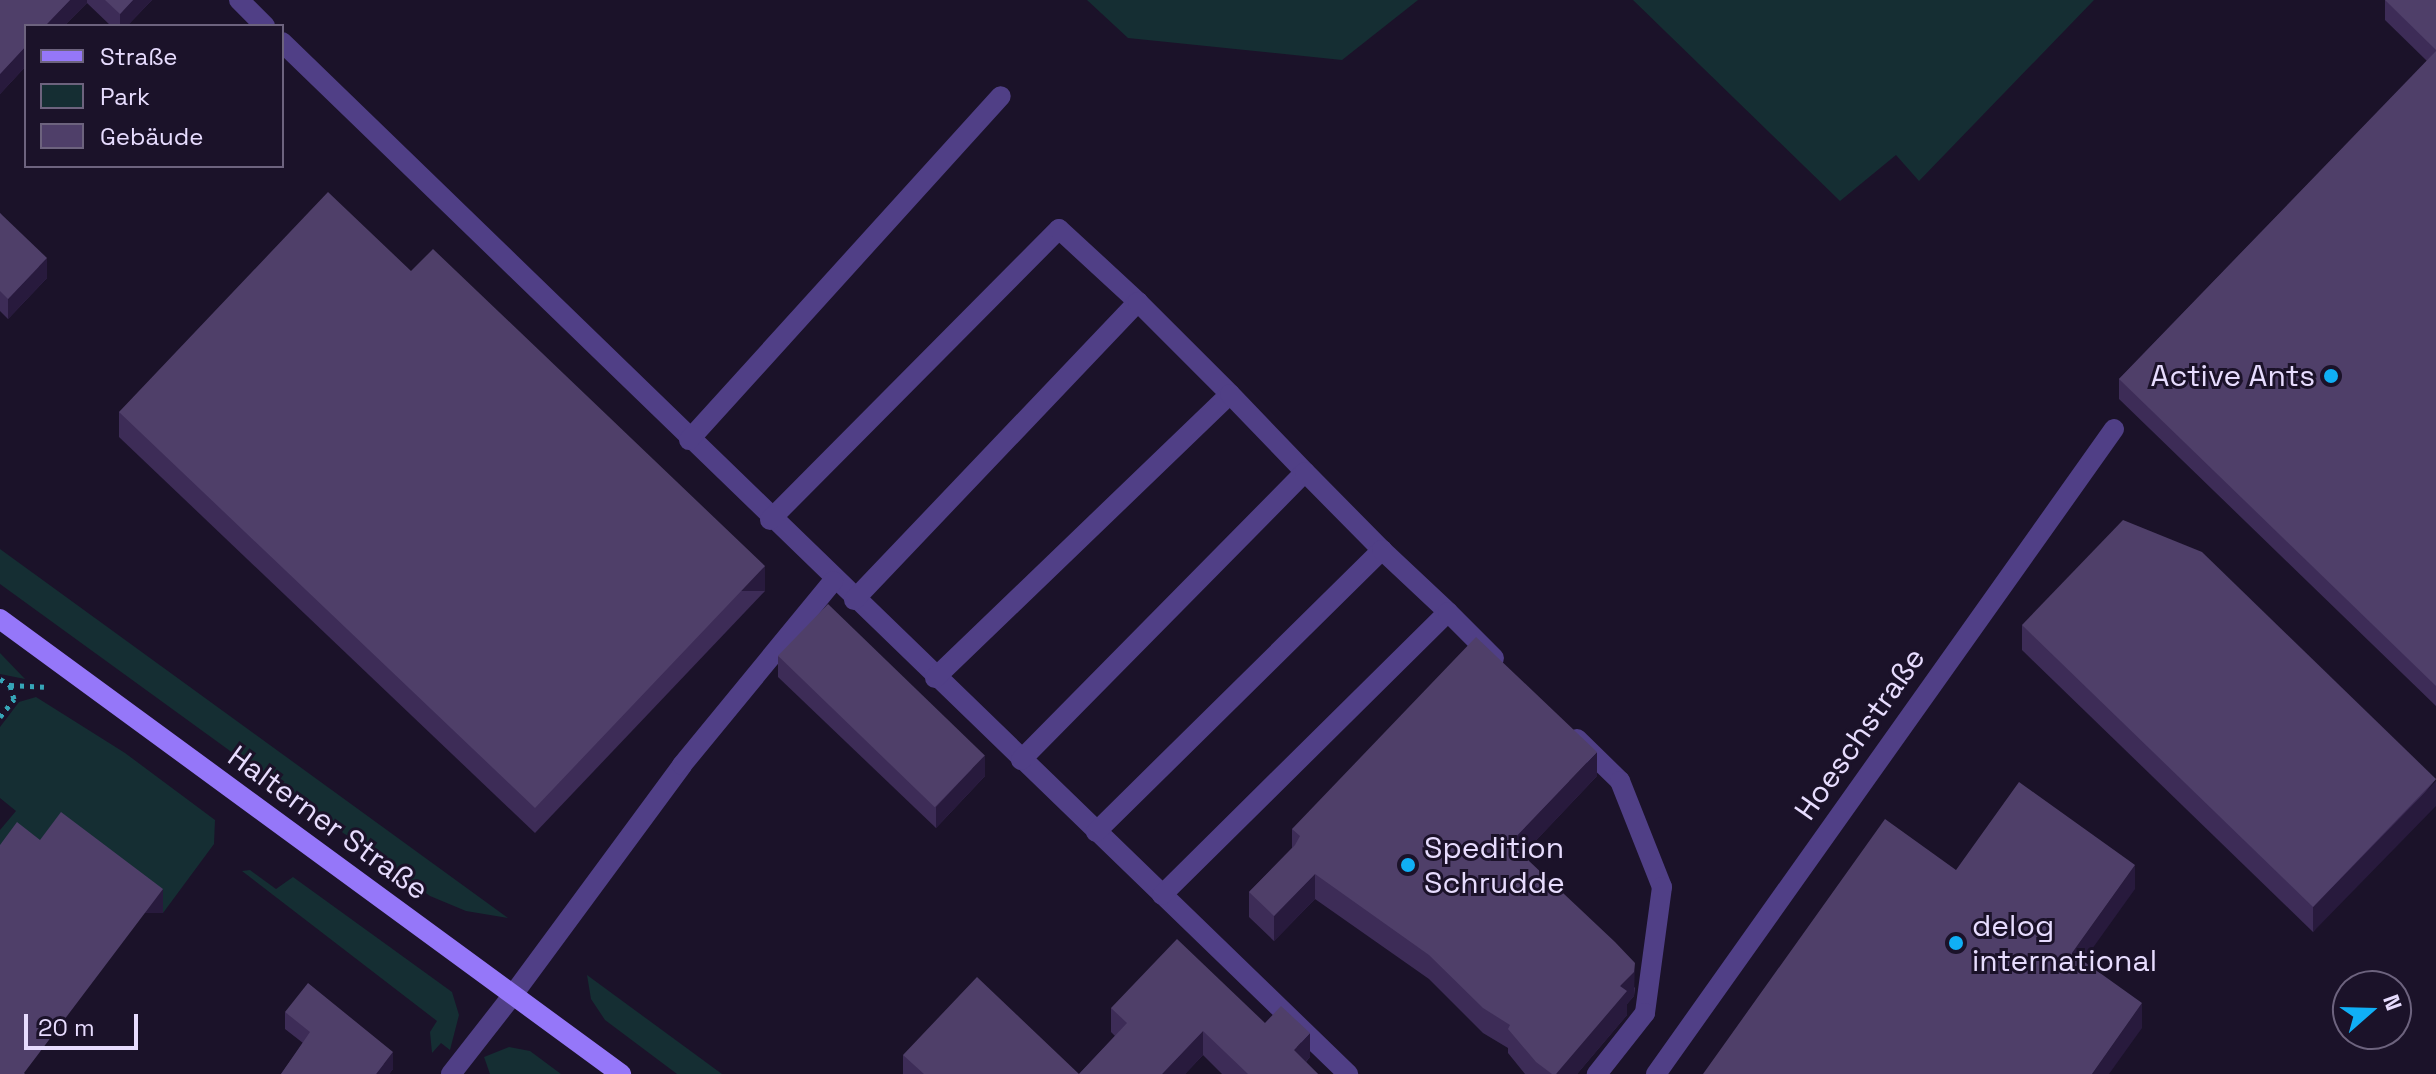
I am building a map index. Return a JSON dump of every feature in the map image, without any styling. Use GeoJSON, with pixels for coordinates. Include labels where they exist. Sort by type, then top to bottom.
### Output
{"type":"FeatureCollection","features":[{"type":"Feature","properties":{"kind":"main road","name":"Halterner Straße"},"geometry":{"type":"LineString","coordinates":[[0,619],[621,1074]]}},
{"type":"Feature","properties":{"kind":"street"},"geometry":{"type":"LineString","coordinates":[[239,0],[263,24]]}},
{"type":"Feature","properties":{"kind":"street"},"geometry":{"type":"LineString","coordinates":[[284,44],[833,581],[1348,1074]]}},
{"type":"Feature","properties":{"kind":"street"},"geometry":{"type":"LineString","coordinates":[[689,440],[1001,96]]}},
{"type":"Feature","properties":{"kind":"street"},"geometry":{"type":"LineString","coordinates":[[770,520],[1059,229],[1138,302],[1382,550],[1513,675]]}},
{"type":"Feature","properties":{"kind":"street"},"geometry":{"type":"LineString","coordinates":[[854,600],[1138,302]]}},
{"type":"Feature","properties":{"kind":"street"},"geometry":{"type":"LineString","coordinates":[[935,678],[1230,394]]}},
{"type":"Feature","properties":{"kind":"street","name":"Hoeschstraße"},"geometry":{"type":"LineString","coordinates":[[1656,1074],[2114,429]]}},
{"type":"Feature","properties":{"kind":"street"},"geometry":{"type":"LineString","coordinates":[[1021,760],[1305,472]]}},
{"type":"Feature","properties":{"kind":"street"},"geometry":{"type":"LineString","coordinates":[[1096,832],[1382,550]]}},
{"type":"Feature","properties":{"kind":"street"},"geometry":{"type":"LineString","coordinates":[[451,1074],[682,765],[833,581]]}},
{"type":"Feature","properties":{"kind":"street"},"geometry":{"type":"LineString","coordinates":[[1162,895],[1448,612]]}},
{"type":"Feature","properties":{"kind":"street"},"geometry":{"type":"LineString","coordinates":[[1566,728],[1620,781],[1662,887],[1645,1013],[1597,1074]]}},
{"type":"Feature","properties":{"kind":"path"},"geometry":{"type":"LineString","coordinates":[[0,717],[14,699],[10,685]]}},
{"type":"Feature","properties":{"kind":"green space"},"geometry":{"type":"Polygon","coordinates":[[[1087,0],[1418,0],[1342,60],[1128,38],[1087,0]]]}},
{"type":"Feature","properties":{"kind":"green space"},"geometry":{"type":"Polygon","coordinates":[[[1633,0],[2094,0],[1919,181],[1896,155],[1840,201],[1633,0]]]}},
{"type":"Feature","properties":{"kind":"green space"},"geometry":{"type":"Polygon","coordinates":[[[0,549],[508,918],[466,911],[430,896],[0,584],[0,549]]]}},
{"type":"Feature","properties":{"kind":"green space"},"geometry":{"type":"Polygon","coordinates":[[[0,653],[25,679],[0,674],[0,653]]]}},
{"type":"Feature","properties":{"kind":"green space"},"geometry":{"type":"Polygon","coordinates":[[[36,697],[125,753],[215,820],[214,844],[163,913],[61,837],[0,869],[0,830],[16,811],[0,798],[0,727],[19,702],[36,697]]]}},
{"type":"Feature","properties":{"kind":"green space"},"geometry":{"type":"Polygon","coordinates":[[[250,870],[276,889],[293,877],[452,992],[459,1015],[450,1050],[441,1043],[432,1053],[430,1032],[437,1021],[242,871],[250,870]]]}},
{"type":"Feature","properties":{"kind":"green space"},"geometry":{"type":"Polygon","coordinates":[[[587,975],[722,1074],[677,1074],[605,1020],[591,999],[587,975]]]}},
{"type":"Feature","properties":{"kind":"green space"},"geometry":{"type":"Polygon","coordinates":[[[509,1047],[530,1051],[561,1074],[490,1074],[484,1057],[509,1047]]]}},
{"type":"Feature","properties":{"kind":"building"},"geometry":{"type":"Polygon","coordinates":[[[0,0],[70,0],[47,24],[24,24],[24,48],[0,74],[0,0]]]}},
{"type":"Feature","properties":{"kind":"building"},"geometry":{"type":"Polygon","coordinates":[[[105,0],[133,0],[120,14],[105,0]]]}},
{"type":"Feature","properties":{"kind":"building"},"geometry":{"type":"Polygon","coordinates":[[[2385,0],[2436,0],[2436,50],[2385,0]]]}},
{"type":"Feature","properties":{"kind":"building"},"geometry":{"type":"Polygon","coordinates":[[[2436,51],[2436,686],[2119,379],[2436,51]]]}},
{"type":"Feature","properties":{"kind":"building"},"geometry":{"type":"Polygon","coordinates":[[[328,192],[411,271],[433,249],[765,566],[535,808],[119,412],[328,192]]]}},
{"type":"Feature","properties":{"kind":"building"},"geometry":{"type":"Polygon","coordinates":[[[0,213],[47,258],[8,299],[0,291],[0,213]]]}},
{"type":"Feature","properties":{"kind":"building"},"geometry":{"type":"Polygon","coordinates":[[[2123,520],[2202,552],[2436,779],[2313,907],[2022,625],[2123,520]]]}},
{"type":"Feature","properties":{"kind":"building"},"geometry":{"type":"Polygon","coordinates":[[[828,604],[985,755],[935,807],[778,656],[828,604]]]}},
{"type":"Feature","properties":{"kind":"building","name":"Spedition Schrudde"},"geometry":{"type":"Polygon","coordinates":[[[1476,637],[1597,752],[1510,843],[1635,963],[1634,972],[1620,986],[1627,991],[1556,1074],[1536,1062],[1508,1029],[1510,1025],[1483,1008],[1429,955],[1315,874],[1274,916],[1249,892],[1295,845],[1300,836],[1292,829],[1476,637]]]}},
{"type":"Feature","properties":{"kind":"building","name":"delog international"},"geometry":{"type":"Polygon","coordinates":[[[2019,782],[2135,865],[2072,953],[2142,1003],[2092,1074],[1703,1074],[1885,819],[1956,870],[2019,782]]]}},
{"type":"Feature","properties":{"kind":"building"},"geometry":{"type":"Polygon","coordinates":[[[61,812],[163,889],[25,1074],[0,1074],[0,845],[17,822],[40,840],[61,812]]]}},
{"type":"Feature","properties":{"kind":"building"},"geometry":{"type":"Polygon","coordinates":[[[1177,939],[1265,1023],[1281,1006],[1310,1033],[1294,1050],[1318,1074],[1248,1074],[1203,1031],[1162,1074],[1079,1074],[1127,1023],[1111,1008],[1177,939]]]}},
{"type":"Feature","properties":{"kind":"building"},"geometry":{"type":"Polygon","coordinates":[[[977,977],[1079,1074],[924,1074],[903,1055],[977,977]]]}},
{"type":"Feature","properties":{"kind":"building"},"geometry":{"type":"Polygon","coordinates":[[[308,983],[393,1052],[376,1074],[281,1074],[310,1032],[285,1012],[308,983]]]}},
{"type":"Feature","properties":{"kind":"place","name":"Active Ants"},"geometry":{"type":"Point","coordinates":[2331,376]}},
{"type":"Feature","properties":{"kind":"place","name":"Spedition Schrudde"},"geometry":{"type":"Point","coordinates":[1408,865]}},
{"type":"Feature","properties":{"kind":"place","name":"delog international"},"geometry":{"type":"Point","coordinates":[1956,943]}}]}
